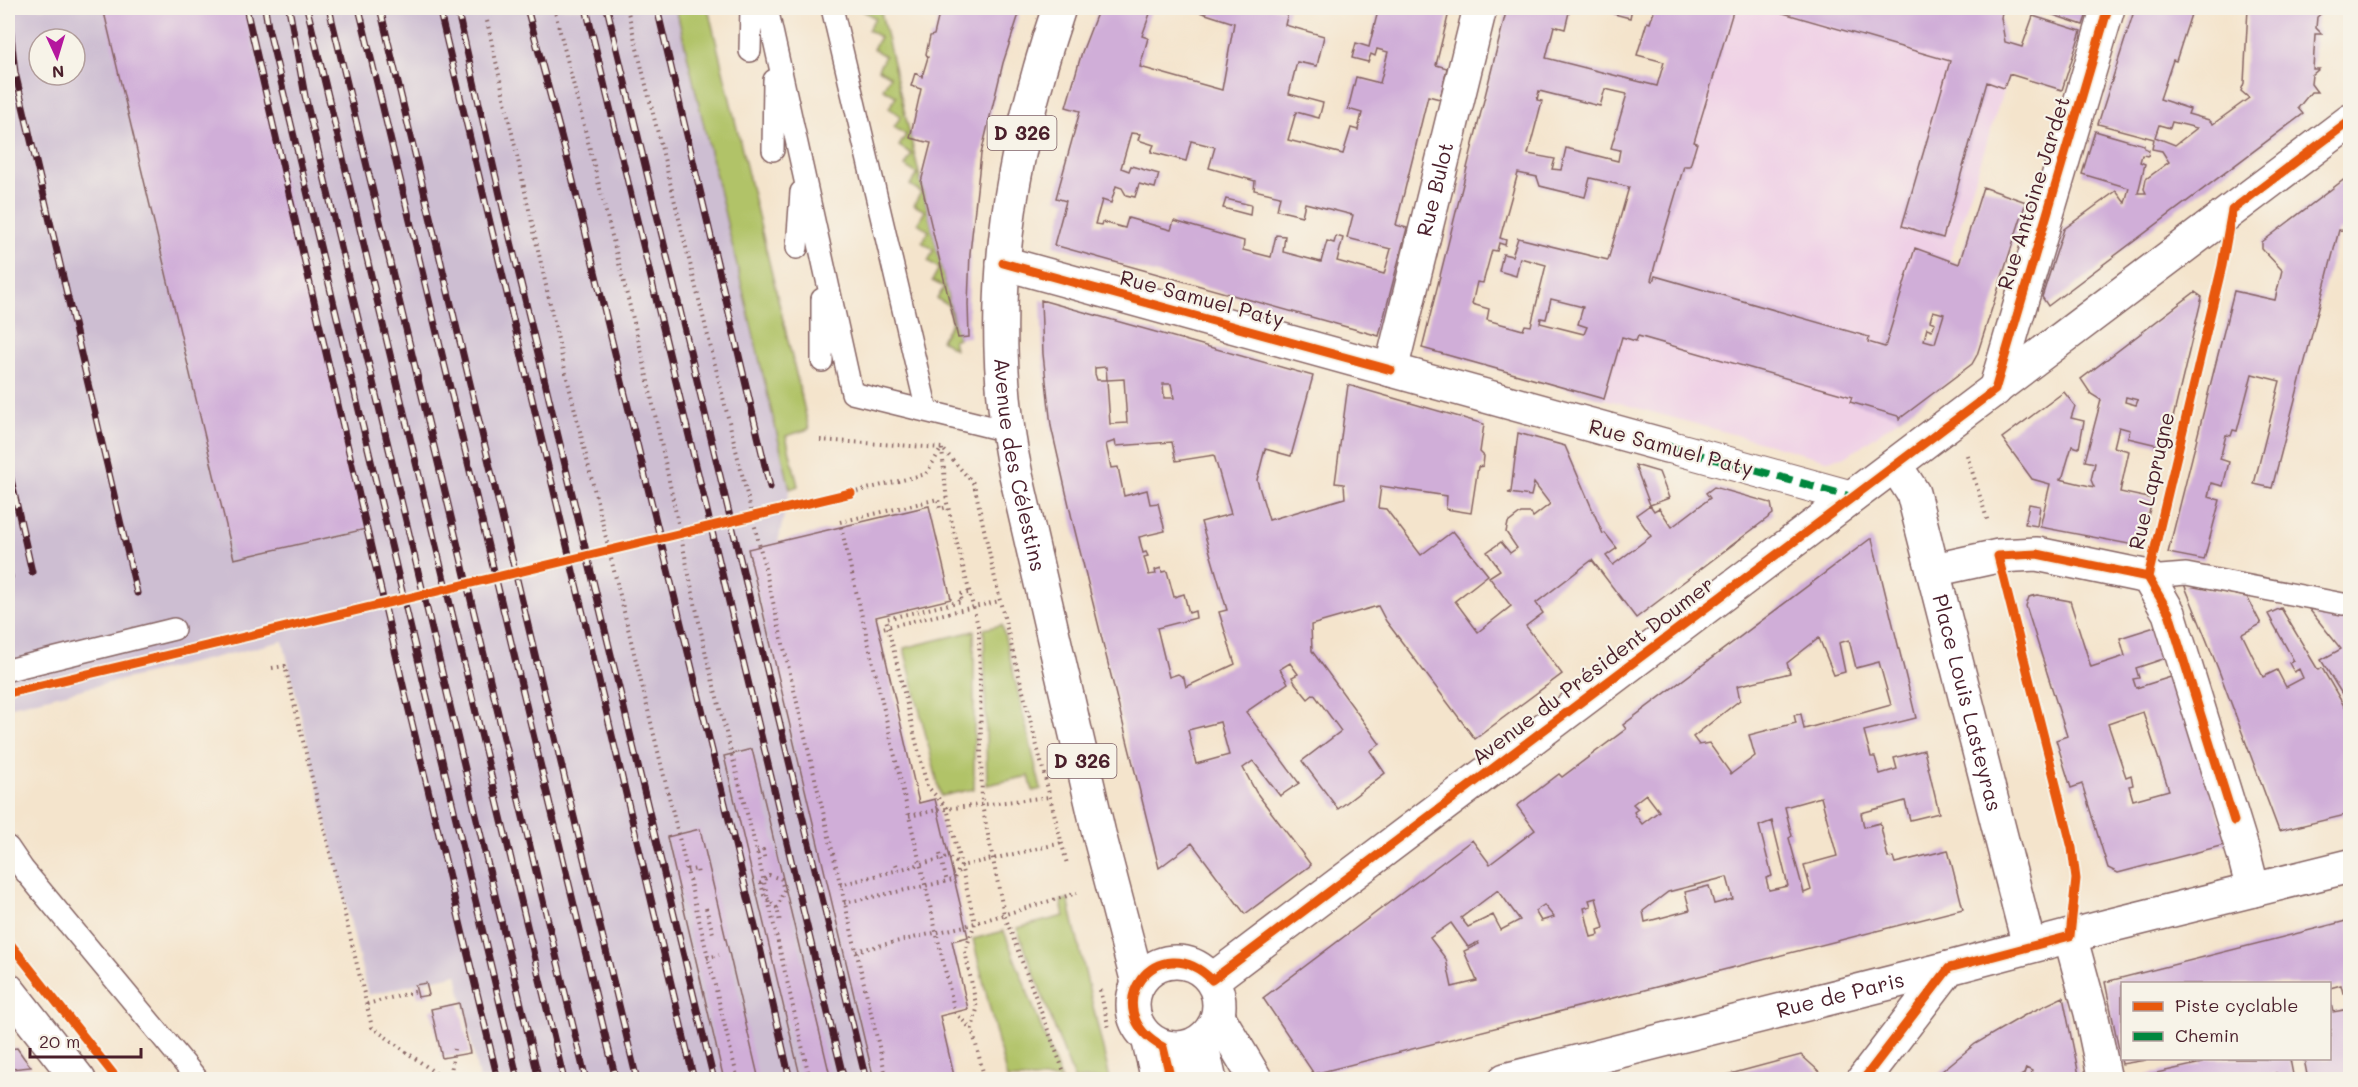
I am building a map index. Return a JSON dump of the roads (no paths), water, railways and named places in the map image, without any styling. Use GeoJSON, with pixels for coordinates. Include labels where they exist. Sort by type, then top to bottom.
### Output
{"type":"FeatureCollection","features":[{"type":"Feature","properties":{"kind":"street","name":"Avenue des Célestins"},"geometry":{"type":"LineString","coordinates":[[1059,8],[1032,96],[1017,157],[1003,263],[1001,368],[1006,431],[1120,920],[1138,983]]}},
{"type":"Feature","properties":{"kind":"street","name":"Rue Bulot"},"geometry":{"type":"LineString","coordinates":[[1391,370],[1480,8]]}},
{"type":"Feature","properties":{"kind":"street","name":"Rue Antoine Jardet"},"geometry":{"type":"LineString","coordinates":[[1995,390],[2108,8]]}},
{"type":"Feature","properties":{"kind":"street","name":"Avenue du Président Doumer"},"geometry":{"type":"LineString","coordinates":[[1212,980],[2350,122]]}},
{"type":"Feature","properties":{"kind":"street","name":"Rue Samuel Paty"},"geometry":{"type":"LineString","coordinates":[[1003,263],[1852,497]]}},
{"type":"Feature","properties":{"kind":"street","name":"Place Louis Lasteyras"},"geometry":{"type":"LineString","coordinates":[[1895,465],[1913,493],[2029,946]]}},
{"type":"Feature","properties":{"kind":"street"},"geometry":{"type":"LineString","coordinates":[[1934,570],[1998,556],[2037,554],[2148,578]]}},
{"type":"Feature","properties":{"kind":"street","name":"Rue Laprugne"},"geometry":{"type":"LineString","coordinates":[[2148,578],[2169,613],[2253,890]]}},
{"type":"Feature","properties":{"kind":"street","name":"Rue de Paris"},"geometry":{"type":"LineString","coordinates":[[1505,1080],[2350,866]]}},
{"type":"Feature","properties":{"kind":"street"},"geometry":{"type":"LineString","coordinates":[[1120,920],[1175,961]]}},
{"type":"Feature","properties":{"kind":"street"},"geometry":{"type":"LineString","coordinates":[[2070,936],[2091,1013],[2105,1080]]}},
{"type":"Feature","properties":{"kind":"street"},"geometry":{"type":"LineString","coordinates":[[1171,1035],[1220,1004],[1212,980],[1202,970],[1189,963],[1175,961],[1160,965],[1148,972],[1138,983],[1133,994],[1134,1019],[1171,1035],[1256,1080]]}},
{"type":"Feature","properties":{"kind":"street"},"geometry":{"type":"LineString","coordinates":[[1863,1080],[1948,968]]}},
{"type":"Feature","properties":{"kind":"street"},"geometry":{"type":"LineString","coordinates":[[8,990],[79,1080]]}},
{"type":"Feature","properties":{"kind":"street"},"geometry":{"type":"LineString","coordinates":[[1171,1035],[1171,1080]]}},
{"type":"Feature","properties":{"kind":"street"},"geometry":{"type":"LineString","coordinates":[[1171,1035],[1198,1080]]}},
{"type":"Feature","properties":{"kind":"lane"},"geometry":{"type":"LineString","coordinates":[[750,51],[751,8]]}},
{"type":"Feature","properties":{"kind":"lane"},"geometry":{"type":"LineString","coordinates":[[767,8],[852,393],[1006,431]]}},
{"type":"Feature","properties":{"kind":"lane"},"geometry":{"type":"LineString","coordinates":[[832,8],[927,411]]}},
{"type":"Feature","properties":{"kind":"lane"},"geometry":{"type":"LineString","coordinates":[[773,150],[774,44]]}},
{"type":"Feature","properties":{"kind":"lane"},"geometry":{"type":"LineString","coordinates":[[796,248],[803,171]]}},
{"type":"Feature","properties":{"kind":"lane"},"geometry":{"type":"LineString","coordinates":[[822,361],[823,262]]}},
{"type":"Feature","properties":{"kind":"lane"},"geometry":{"type":"LineString","coordinates":[[2148,578],[2186,574],[2343,604]]}},
{"type":"Feature","properties":{"kind":"lane"},"geometry":{"type":"LineString","coordinates":[[8,670],[174,629]]}},
{"type":"Feature","properties":{"kind":"lane"},"geometry":{"type":"LineString","coordinates":[[8,847],[23,869],[198,1080]]}},
{"type":"Feature","properties":{"kind":"lane"},"geometry":{"type":"LineString","coordinates":[[1152,1080],[1171,1035],[1216,1080]]}},
{"type":"Feature","properties":{"kind":"railway"},"geometry":{"type":"LineString","coordinates":[[8,8],[15,72],[137,593]]}},
{"type":"Feature","properties":{"kind":"railway"},"geometry":{"type":"LineString","coordinates":[[246,8],[406,698],[498,1080]]}},
{"type":"Feature","properties":{"kind":"railway"},"geometry":{"type":"LineString","coordinates":[[265,8],[518,1080]]}},
{"type":"Feature","properties":{"kind":"railway"},"geometry":{"type":"LineString","coordinates":[[289,8],[305,96],[539,1080]]}},
{"type":"Feature","properties":{"kind":"railway"},"geometry":{"type":"LineString","coordinates":[[307,8],[564,1080]]}},
{"type":"Feature","properties":{"kind":"railway"},"geometry":{"type":"LineString","coordinates":[[329,8],[586,1080]]}},
{"type":"Feature","properties":{"kind":"railway"},"geometry":{"type":"LineString","coordinates":[[359,8],[616,1080]]}},
{"type":"Feature","properties":{"kind":"railway"},"geometry":{"type":"LineString","coordinates":[[380,8],[637,1080]]}},
{"type":"Feature","properties":{"kind":"railway"},"geometry":{"type":"LineString","coordinates":[[439,8],[694,1080]]}},
{"type":"Feature","properties":{"kind":"railway"},"geometry":{"type":"LineString","coordinates":[[457,8],[506,221],[714,1080]]}},
{"type":"Feature","properties":{"kind":"railway"},"geometry":{"type":"LineString","coordinates":[[527,8],[570,169],[759,943],[790,1080]]}},
{"type":"Feature","properties":{"kind":"railway"},"geometry":{"type":"LineString","coordinates":[[586,8],[844,1080]]}},
{"type":"Feature","properties":{"kind":"railway"},"geometry":{"type":"LineString","coordinates":[[607,8],[866,1080]]}},
{"type":"Feature","properties":{"kind":"railway"},"geometry":{"type":"LineString","coordinates":[[657,8],[770,487]]}},
{"type":"Feature","properties":{"kind":"railway"},"geometry":{"type":"LineString","coordinates":[[8,466],[32,572]]}},
{"type":"Feature","properties":{"kind":"railway"},"geometry":{"type":"LineString","coordinates":[[8,566],[10,577]]}}]}
